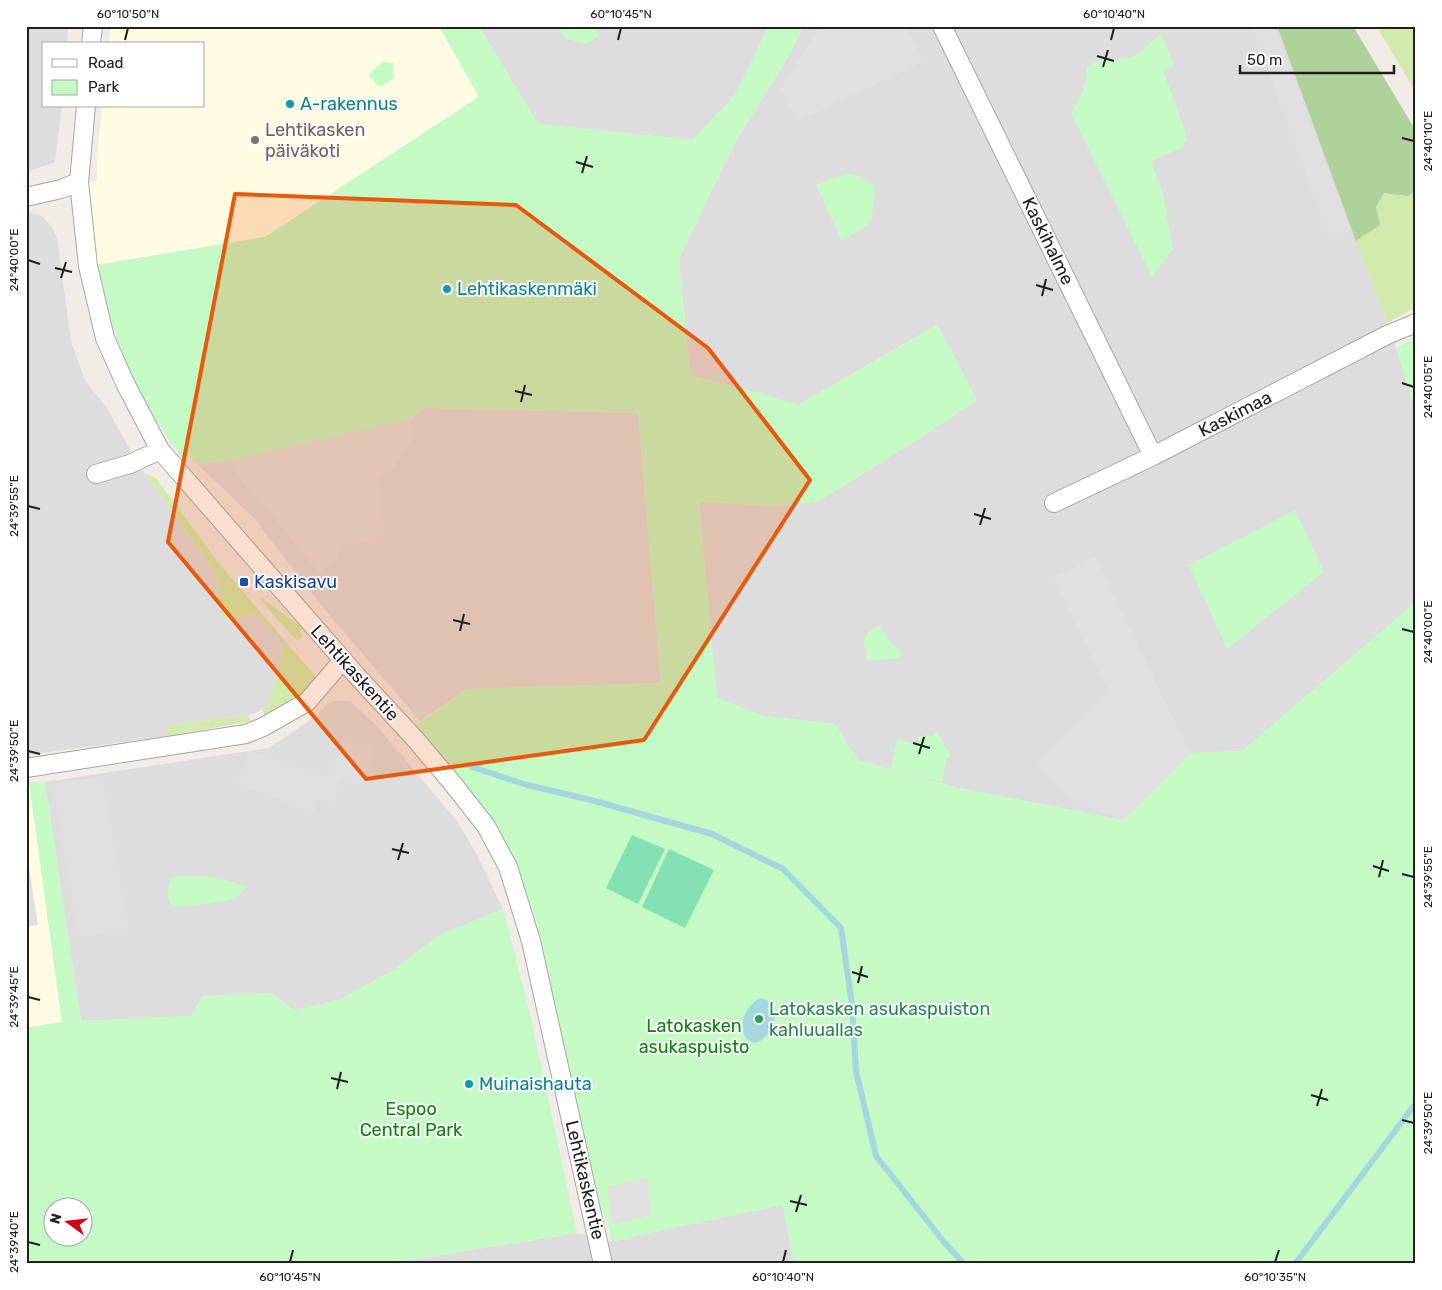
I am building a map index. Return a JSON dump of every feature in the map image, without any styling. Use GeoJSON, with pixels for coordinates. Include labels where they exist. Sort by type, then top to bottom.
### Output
{"type":"FeatureCollection","features":[{"type":"Feature","properties":{"kind":"street"},"geometry":{"type":"LineString","coordinates":[[92,42],[93,26]]}},
{"type":"Feature","properties":{"kind":"street","name":"Kaskihalme"},"geometry":{"type":"LineString","coordinates":[[942,26],[1153,456]]}},
{"type":"Feature","properties":{"kind":"street","name":"Lehtikaskentie"},"geometry":{"type":"LineString","coordinates":[[86,108],[79,182],[88,266],[105,338],[160,450],[343,660],[416,740],[486,826],[508,867],[531,941],[603,1264]]}},
{"type":"Feature","properties":{"kind":"street"},"geometry":{"type":"LineString","coordinates":[[26,196],[61,189],[79,182]]}},
{"type":"Feature","properties":{"kind":"street","name":"Kaskimaa"},"geometry":{"type":"LineString","coordinates":[[1054,503],[1153,456],[1387,335],[1416,323]]}},
{"type":"Feature","properties":{"kind":"street"},"geometry":{"type":"LineString","coordinates":[[96,474],[130,464],[160,450]]}},
{"type":"Feature","properties":{"kind":"street"},"geometry":{"type":"LineString","coordinates":[[26,768],[246,734],[263,727],[307,702],[343,660]]}},
{"type":"Feature","properties":{"kind":"highlighted area"},"geometry":{"type":"Polygon","coordinates":[[[235,194],[516,205],[708,348],[810,480],[644,740],[366,779],[168,542],[235,194]]]}},
{"type":"Feature","properties":{"kind":"shaded area"},"geometry":{"type":"Polygon","coordinates":[[[26,26],[68,26],[67,42],[42,42],[42,108],[62,108],[55,162],[26,172],[26,26]]]}},
{"type":"Feature","properties":{"kind":"shaded area","name":"Lehtikasken päiväkoti"},"geometry":{"type":"Polygon","coordinates":[[[111,26],[439,26],[479,96],[265,237],[97,265],[88,183],[97,181],[102,108],[205,108],[205,42],[109,42],[111,26]]]}},
{"type":"Feature","properties":{"kind":"shaded area"},"geometry":{"type":"Polygon","coordinates":[[[479,26],[768,26],[735,95],[693,140],[538,124],[479,26]]]}},
{"type":"Feature","properties":{"kind":"shaded area"},"geometry":{"type":"Polygon","coordinates":[[[804,26],[1277,26],[1396,348],[1416,412],[1416,602],[1242,751],[1190,753],[1124,820],[958,788],[857,760],[835,724],[764,716],[716,698],[699,501],[773,506],[819,501],[977,400],[937,325],[798,405],[690,375],[679,259],[734,144],[787,59],[804,26]]]}},
{"type":"Feature","properties":{"kind":"shaded area"},"geometry":{"type":"Polygon","coordinates":[[[820,26],[906,26],[923,62],[797,121],[781,89],[820,26]]]}},
{"type":"Feature","properties":{"kind":"shaded area"},"geometry":{"type":"Polygon","coordinates":[[[1252,26],[1274,26],[1351,230],[1329,238],[1252,26]]]}},
{"type":"Feature","properties":{"kind":"shaded area"},"geometry":{"type":"Polygon","coordinates":[[[30,212],[42,216],[52,227],[57,238],[71,341],[85,380],[107,408],[137,462],[217,575],[223,620],[257,615],[286,644],[269,704],[262,710],[248,715],[167,726],[168,736],[26,755],[26,213],[30,212]]]}},
{"type":"Feature","properties":{"kind":"shaded area"},"geometry":{"type":"Polygon","coordinates":[[[424,408],[638,413],[661,683],[467,689],[420,721],[330,616],[254,518],[197,464],[232,460],[410,419],[424,408]]]}},
{"type":"Feature","properties":{"kind":"shaded area"},"geometry":{"type":"Polygon","coordinates":[[[410,419],[414,435],[391,473],[379,476],[384,538],[343,545],[332,564],[320,574],[264,505],[235,474],[232,460],[410,419]]]}},
{"type":"Feature","properties":{"kind":"shaded area"},"geometry":{"type":"Polygon","coordinates":[[[1095,557],[1190,753],[1124,820],[1068,799],[1034,763],[1109,691],[1053,577],[1095,557]]]}},
{"type":"Feature","properties":{"kind":"shaded area"},"geometry":{"type":"Polygon","coordinates":[[[339,700],[351,702],[376,725],[457,821],[476,853],[503,909],[438,936],[389,973],[341,999],[295,1011],[272,993],[203,996],[191,1016],[81,1021],[45,782],[269,748],[313,718],[330,702],[339,700]]]}},
{"type":"Feature","properties":{"kind":"shaded area"},"geometry":{"type":"Polygon","coordinates":[[[343,738],[376,749],[363,786],[342,779],[333,803],[318,798],[313,812],[237,784],[249,751],[328,778],[343,738]]]}},
{"type":"Feature","properties":{"kind":"shaded area"},"geometry":{"type":"Polygon","coordinates":[[[102,776],[128,929],[79,937],[53,784],[102,776]]]}},
{"type":"Feature","properties":{"kind":"shaded area"},"geometry":{"type":"Polygon","coordinates":[[[26,782],[29,782],[62,1022],[26,1028],[26,782]]]}},
{"type":"Feature","properties":{"kind":"shaded area"},"geometry":{"type":"Polygon","coordinates":[[[26,848],[38,925],[26,927],[26,848]]]}},
{"type":"Feature","properties":{"kind":"shaded area"},"geometry":{"type":"Polygon","coordinates":[[[648,1178],[651,1215],[612,1225],[608,1186],[648,1178]]]}},
{"type":"Feature","properties":{"kind":"shaded area"},"geometry":{"type":"Polygon","coordinates":[[[783,1205],[794,1264],[385,1264],[577,1233],[612,1242],[783,1205]]]}},
{"type":"Feature","properties":{"kind":"green space","name":"Latokasken asukaspuisto"},"geometry":{"type":"Polygon","coordinates":[[[439,26],[479,26],[538,124],[693,140],[735,95],[768,26],[804,26],[787,59],[734,144],[679,259],[690,375],[798,405],[938,325],[977,400],[819,501],[773,506],[699,501],[717,698],[764,716],[835,724],[858,760],[958,788],[1124,820],[1190,753],[1242,751],[1416,602],[1416,1264],[794,1264],[783,1205],[612,1242],[606,1217],[598,1204],[536,919],[517,872],[410,729],[467,689],[661,683],[638,413],[424,408],[410,419],[232,460],[197,464],[188,455],[183,459],[141,394],[129,370],[113,326],[97,265],[265,237],[479,97],[439,26]]]}},
{"type":"Feature","properties":{"kind":"green space"},"geometry":{"type":"Polygon","coordinates":[[[557,26],[592,26],[599,36],[587,44],[566,39],[557,26]]]}},
{"type":"Feature","properties":{"kind":"green space"},"geometry":{"type":"Polygon","coordinates":[[[1277,26],[1353,26],[1416,131],[1416,190],[1408,196],[1384,193],[1376,207],[1380,225],[1356,241],[1277,26]]]}},
{"type":"Feature","properties":{"kind":"green space"},"geometry":{"type":"Polygon","coordinates":[[[1376,26],[1414,26],[1416,31],[1416,92],[1376,26]]]}},
{"type":"Feature","properties":{"kind":"green space"},"geometry":{"type":"Polygon","coordinates":[[[1159,35],[1162,35],[1174,66],[1163,70],[1188,139],[1184,143],[1184,147],[1151,161],[1163,194],[1173,249],[1152,277],[1071,113],[1085,86],[1086,68],[1101,60],[1131,57],[1159,35]]]}},
{"type":"Feature","properties":{"kind":"green space"},"geometry":{"type":"Polygon","coordinates":[[[382,62],[393,63],[394,78],[380,87],[368,75],[382,62]]]}},
{"type":"Feature","properties":{"kind":"green space"},"geometry":{"type":"Polygon","coordinates":[[[847,174],[857,176],[875,185],[872,217],[868,225],[842,241],[816,185],[836,176],[847,174]]]}},
{"type":"Feature","properties":{"kind":"green space"},"geometry":{"type":"Polygon","coordinates":[[[1416,190],[1416,307],[1387,323],[1356,241],[1379,225],[1376,207],[1384,193],[1408,196],[1416,190]]]}},
{"type":"Feature","properties":{"kind":"green space"},"geometry":{"type":"Polygon","coordinates":[[[1416,338],[1416,412],[1396,348],[1416,338]]]}},
{"type":"Feature","properties":{"kind":"green space"},"geometry":{"type":"Polygon","coordinates":[[[145,473],[156,478],[218,562],[317,678],[300,695],[280,709],[266,716],[262,710],[269,704],[285,644],[257,615],[223,620],[217,575],[145,473]]]}},
{"type":"Feature","properties":{"kind":"green space"},"geometry":{"type":"Polygon","coordinates":[[[1295,510],[1324,572],[1227,649],[1189,565],[1295,510]]]}},
{"type":"Feature","properties":{"kind":"green space"},"geometry":{"type":"Polygon","coordinates":[[[260,597],[303,628],[300,631],[303,637],[298,640],[295,639],[260,597]]]}},
{"type":"Feature","properties":{"kind":"green space"},"geometry":{"type":"Polygon","coordinates":[[[880,625],[889,641],[901,651],[901,658],[867,661],[866,636],[880,625]]]}},
{"type":"Feature","properties":{"kind":"green space"},"geometry":{"type":"Polygon","coordinates":[[[248,715],[251,721],[168,736],[167,726],[248,715]]]}},
{"type":"Feature","properties":{"kind":"green space"},"geometry":{"type":"Polygon","coordinates":[[[937,732],[951,756],[947,759],[942,782],[891,769],[897,740],[916,744],[920,737],[926,735],[933,736],[937,732]]]}},
{"type":"Feature","properties":{"kind":"green space","name":"Espoo Central Park"},"geometry":{"type":"Polygon","coordinates":[[[29,782],[45,782],[81,1021],[191,1016],[202,996],[272,993],[295,1011],[341,999],[389,973],[438,936],[503,909],[529,1010],[577,1233],[385,1264],[26,1264],[26,1028],[62,1022],[29,782]]]}},
{"type":"Feature","properties":{"kind":"green space"},"geometry":{"type":"Polygon","coordinates":[[[632,835],[665,849],[638,904],[606,888],[632,835]]]}},
{"type":"Feature","properties":{"kind":"green space"},"geometry":{"type":"Polygon","coordinates":[[[669,849],[714,870],[685,928],[642,907],[669,849]]]}},
{"type":"Feature","properties":{"kind":"green space"},"geometry":{"type":"Polygon","coordinates":[[[179,876],[222,879],[246,887],[238,898],[176,906],[170,902],[168,892],[171,878],[179,876]]]}},
{"type":"Feature","properties":{"kind":"water","name":"Latokasken asukaspuiston kahluuallas"},"geometry":{"type":"Polygon","coordinates":[[[761,998],[770,1003],[774,1010],[774,1019],[766,1036],[759,1041],[753,1042],[746,1038],[743,1033],[743,1021],[751,1005],[761,998]]]}},
{"type":"Feature","properties":{"kind":"waterway"},"geometry":{"type":"LineString","coordinates":[[472,767],[527,785],[591,800],[712,834],[783,869],[841,928],[852,1005],[856,1071],[876,1156],[944,1242],[964,1264]]}},
{"type":"Feature","properties":{"kind":"waterway"},"geometry":{"type":"LineString","coordinates":[[1295,1264],[1416,1103]]}},
{"type":"Feature","properties":{"kind":"place","name":"A-rakennus"},"geometry":{"type":"Point","coordinates":[290,104]}},
{"type":"Feature","properties":{"kind":"place","name":"Lehtikasken päiväkoti"},"geometry":{"type":"Point","coordinates":[255,140]}},
{"type":"Feature","properties":{"kind":"place","name":"Lehtikaskenmäki"},"geometry":{"type":"Point","coordinates":[447,289]}},
{"type":"Feature","properties":{"kind":"place","name":"Kaskisavu"},"geometry":{"type":"Point","coordinates":[244,582]}},
{"type":"Feature","properties":{"kind":"place","name":"Latokasken asukaspuiston kahluuallas"},"geometry":{"type":"Point","coordinates":[759,1019]}},
{"type":"Feature","properties":{"kind":"place","name":"Muinaishauta"},"geometry":{"type":"Point","coordinates":[469,1084]}}]}
